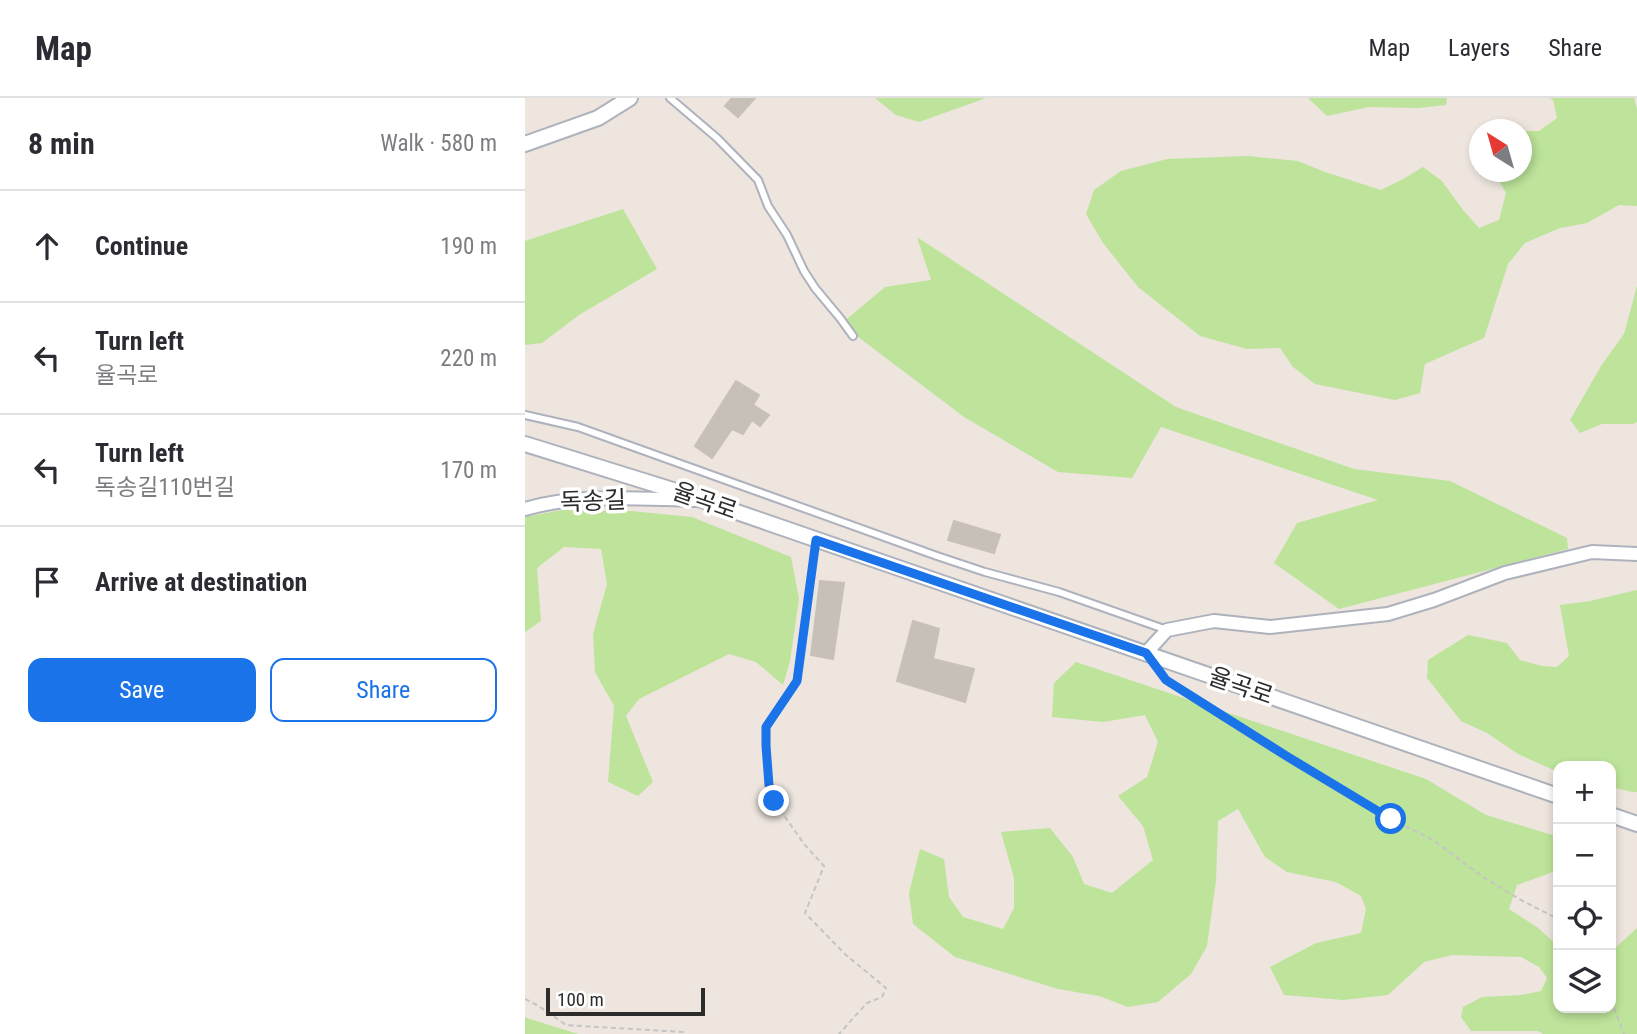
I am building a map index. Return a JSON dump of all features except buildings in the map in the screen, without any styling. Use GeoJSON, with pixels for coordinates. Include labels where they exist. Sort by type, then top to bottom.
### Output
{"type":"FeatureCollection","features":[{"type":"Feature","properties":{"kind":"street"},"geometry":{"type":"LineString","coordinates":[[525,144],[598,118],[629,98]]}},
{"type":"Feature","properties":{"kind":"street","name":"율곡로"},"geometry":{"type":"LineString","coordinates":[[525,444],[703,500],[1553,794]]}},
{"type":"Feature","properties":{"kind":"street","name":"독송길"},"geometry":{"type":"LineString","coordinates":[[525,509],[547,502],[591,499],[703,500]]}},
{"type":"Feature","properties":{"kind":"street"},"geometry":{"type":"LineString","coordinates":[[1146,653],[1167,630],[1214,621],[1270,627],[1388,614],[1505,573],[1592,552],[1637,554]]}},
{"type":"Feature","properties":{"kind":"street"},"geometry":{"type":"LineString","coordinates":[[1616,816],[1637,824]]}},
{"type":"Feature","properties":{"kind":"lane"},"geometry":{"type":"LineString","coordinates":[[670,98],[717,138],[758,180],[768,206],[787,235],[803,271],[853,336]]}},
{"type":"Feature","properties":{"kind":"lane"},"geometry":{"type":"LineString","coordinates":[[525,415],[578,427],[937,556],[1059,592],[1167,630]]}},
{"type":"Feature","properties":{"kind":"path"},"geometry":{"type":"LineString","coordinates":[[816,540],[797,681],[766,727],[766,746],[769,785],[774,801],[804,844],[824,866],[805,913],[846,955],[886,988],[882,997],[867,1003],[839,1034]]}},
{"type":"Feature","properties":{"kind":"path"},"geometry":{"type":"LineString","coordinates":[[1159,671],[1166,680],[1277,750],[1391,819],[1433,840],[1483,877],[1553,916]]}},
{"type":"Feature","properties":{"kind":"path"},"geometry":{"type":"LineString","coordinates":[[525,999],[566,1025],[686,1034]]}},
{"type":"Feature","properties":{"kind":"path"},"geometry":{"type":"LineString","coordinates":[[1616,1013],[1624,1034]]}},
{"type":"Feature","properties":{"kind":"green space"},"geometry":{"type":"Polygon","coordinates":[[[875,98],[986,98],[919,122],[896,115],[875,98]]]}},
{"type":"Feature","properties":{"kind":"green space"},"geometry":{"type":"Polygon","coordinates":[[[1308,98],[1447,98],[1446,105],[1418,108],[1369,107],[1327,116],[1308,98]]]}},
{"type":"Feature","properties":{"kind":"green space"},"geometry":{"type":"Polygon","coordinates":[[[1549,98],[1634,98],[1637,109],[1637,206],[1619,205],[1587,223],[1560,228],[1525,243],[1508,264],[1484,338],[1425,364],[1420,393],[1395,400],[1315,384],[1293,367],[1280,348],[1247,349],[1200,336],[1138,287],[1103,243],[1086,214],[1094,190],[1121,171],[1167,159],[1248,156],[1298,161],[1381,190],[1423,167],[1442,181],[1479,228],[1499,220],[1506,193],[1500,182],[1532,182],[1532,131],[1539,131],[1557,118],[1553,100],[1549,98]]]}},
{"type":"Feature","properties":{"kind":"green space"},"geometry":{"type":"Polygon","coordinates":[[[623,209],[657,269],[579,315],[542,343],[525,345],[525,241],[623,209]]]}},
{"type":"Feature","properties":{"kind":"green space"},"geometry":{"type":"Polygon","coordinates":[[[917,237],[1176,407],[1354,469],[1450,481],[1567,538],[1568,549],[1339,609],[1274,563],[1297,523],[1378,500],[1161,427],[1132,478],[1058,472],[964,417],[841,324],[885,287],[931,280],[917,237]]]}},
{"type":"Feature","properties":{"kind":"green space"},"geometry":{"type":"Polygon","coordinates":[[[1637,286],[1637,422],[1602,424],[1580,433],[1570,420],[1601,366],[1624,334],[1637,286]]]}},
{"type":"Feature","properties":{"kind":"green space"},"geometry":{"type":"Polygon","coordinates":[[[562,510],[631,511],[692,517],[791,557],[799,599],[790,661],[783,685],[756,662],[729,654],[639,699],[626,716],[653,782],[638,796],[608,782],[614,706],[595,672],[593,634],[607,584],[601,549],[564,547],[537,568],[541,621],[525,632],[525,517],[562,510]]]}},
{"type":"Feature","properties":{"kind":"green space"},"geometry":{"type":"Polygon","coordinates":[[[1637,590],[1637,792],[1616,788],[1616,761],[1553,761],[1553,770],[1518,754],[1487,733],[1461,721],[1427,678],[1428,660],[1468,635],[1507,643],[1520,660],[1557,667],[1569,656],[1560,605],[1637,590]]]}},
{"type":"Feature","properties":{"kind":"green space"},"geometry":{"type":"Polygon","coordinates":[[[1076,662],[1426,779],[1486,815],[1553,835],[1553,872],[1517,885],[1509,909],[1537,927],[1553,941],[1553,1013],[1616,1013],[1616,947],[1637,928],[1637,1034],[1471,1031],[1461,1017],[1463,1007],[1482,997],[1541,991],[1547,978],[1539,967],[1521,957],[1452,955],[1424,962],[1388,995],[1343,1000],[1284,995],[1270,967],[1316,943],[1361,933],[1366,909],[1361,896],[1336,882],[1287,872],[1265,857],[1238,809],[1218,821],[1216,881],[1207,946],[1191,974],[1158,1002],[1128,1007],[1099,996],[1058,989],[955,957],[913,924],[909,893],[920,849],[944,859],[949,897],[963,917],[1003,929],[1014,908],[1014,878],[1001,832],[1050,828],[1073,857],[1084,884],[1112,893],[1153,860],[1143,826],[1118,796],[1147,777],[1158,742],[1145,715],[1103,722],[1052,717],[1054,683],[1076,662]]]}},
{"type":"Feature","properties":{"kind":"green space"},"geometry":{"type":"Polygon","coordinates":[[[525,1017],[530,1019],[578,1034],[525,1034],[525,1017]]]}},
{"type":"Feature","properties":{"kind":"route"},"geometry":{"type":"LineString","coordinates":[[774,801],[769,785],[766,727],[797,681],[816,540],[1146,653],[1166,680],[1391,819]]}}]}
